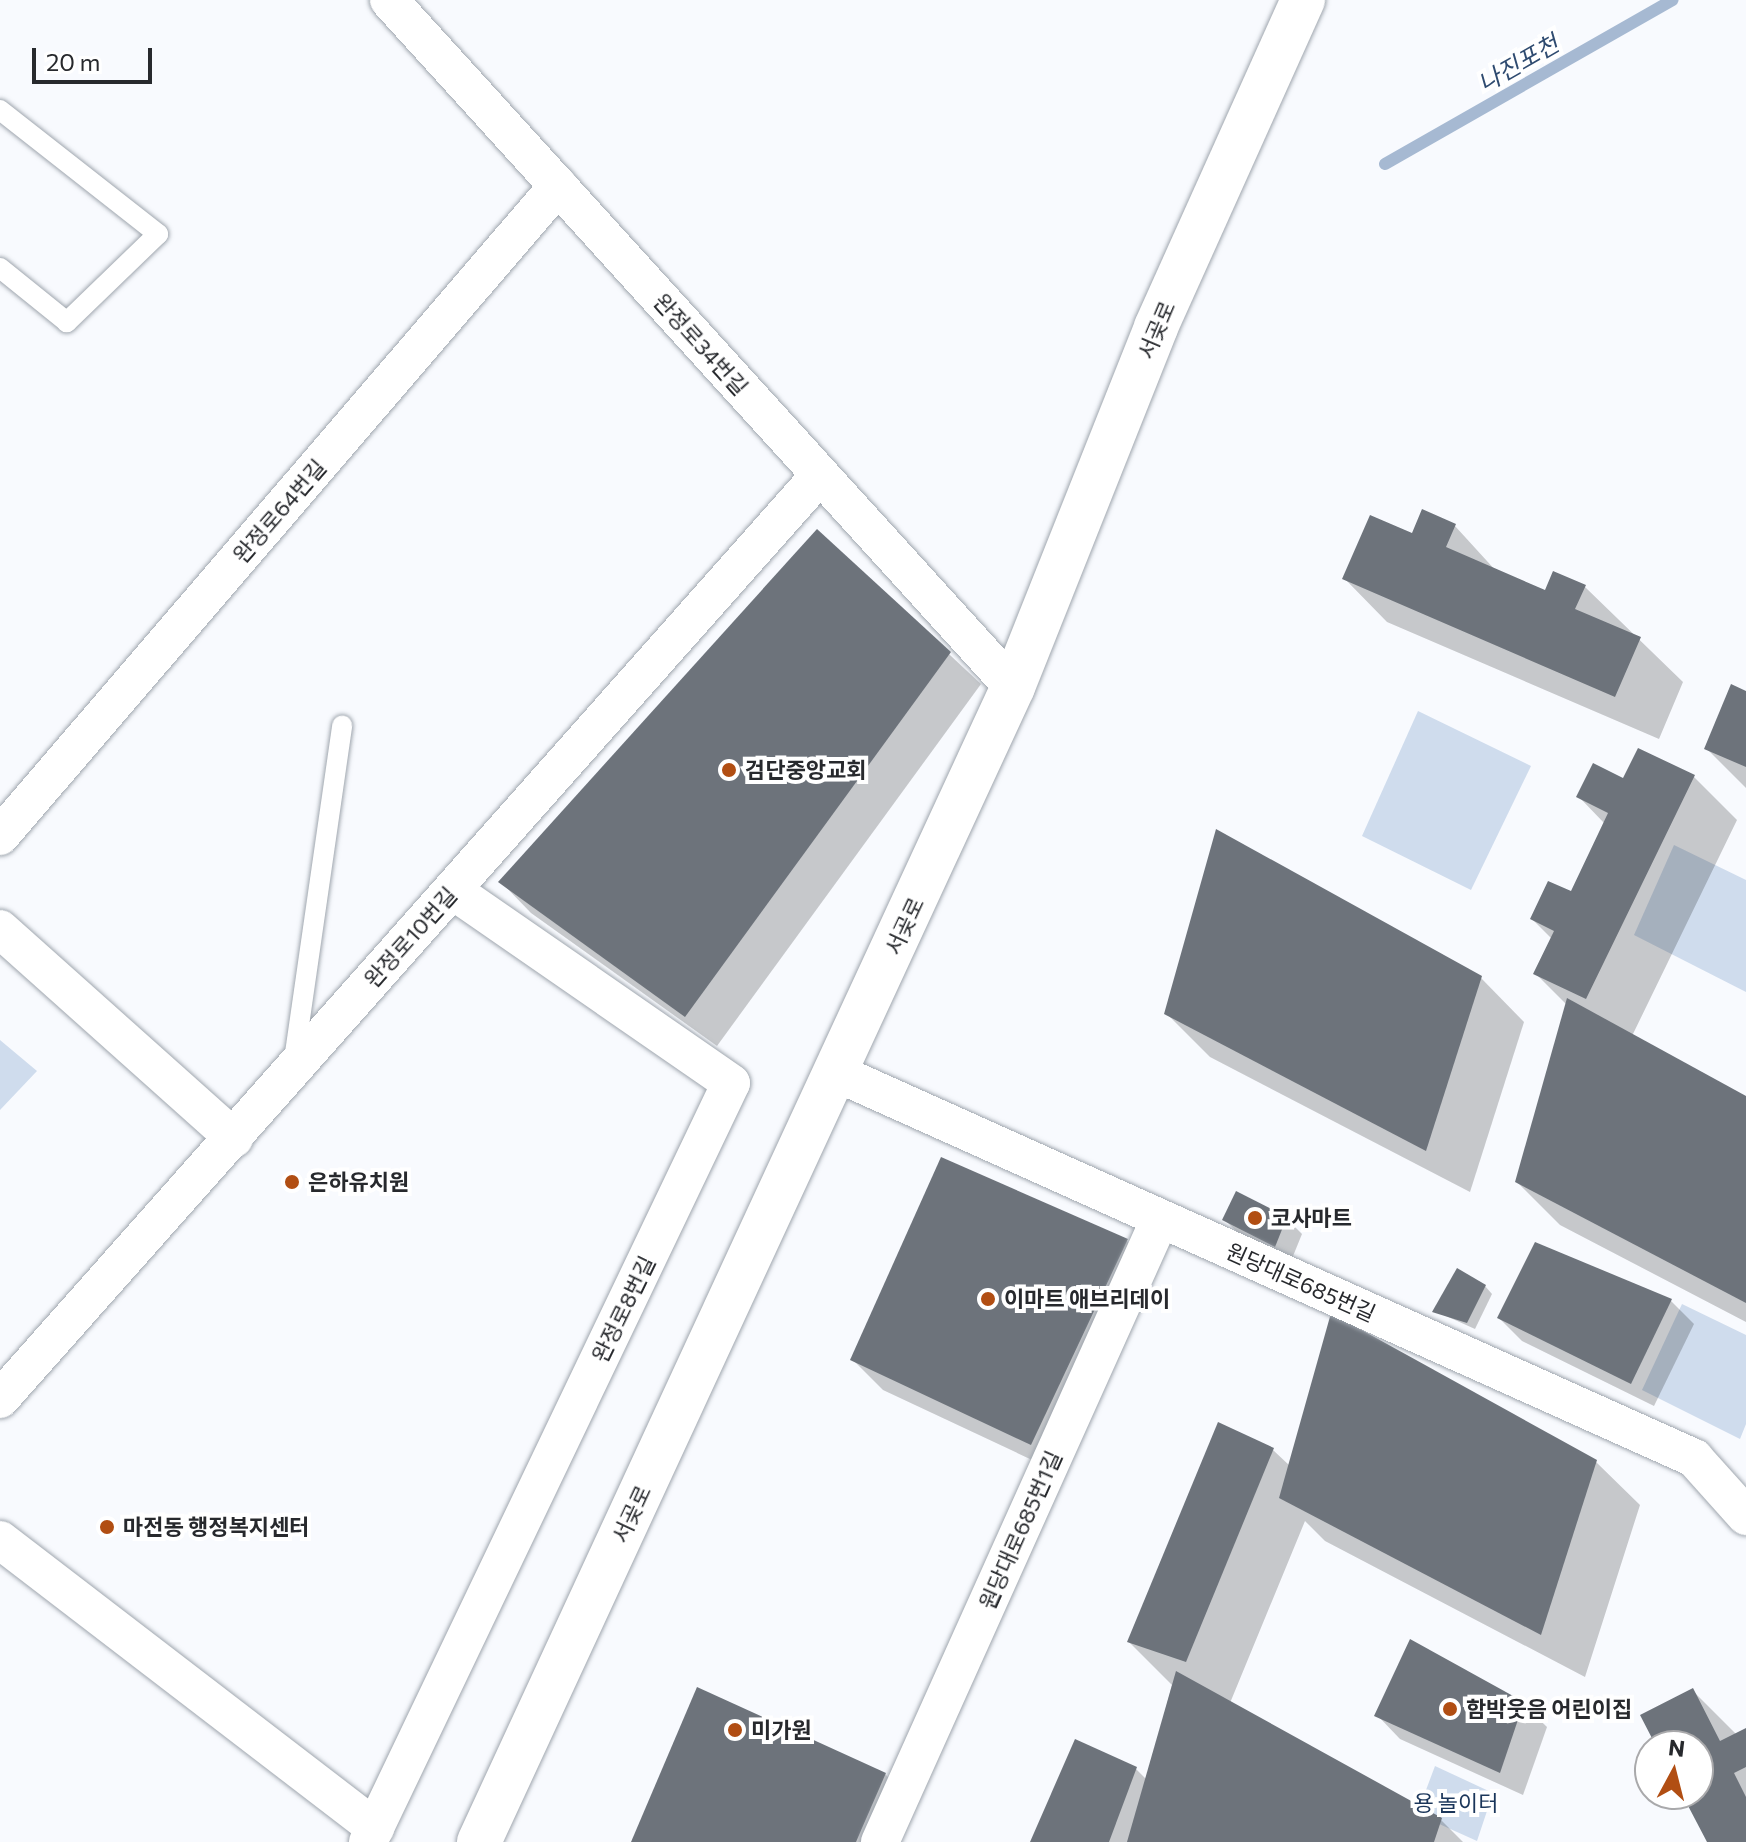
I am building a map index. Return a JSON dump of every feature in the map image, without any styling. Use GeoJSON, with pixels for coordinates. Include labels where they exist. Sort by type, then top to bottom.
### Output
{"type":"FeatureCollection","features":[{"type":"Feature","properties":{"kind":"main road","name":"서곶로"},"geometry":{"type":"LineString","coordinates":[[479,1842],[1013,687],[1156,327],[1303,0]]}},
{"type":"Feature","properties":{"kind":"street","name":"완정로34번길"},"geometry":{"type":"LineString","coordinates":[[389,0],[1013,687]]}},
{"type":"Feature","properties":{"kind":"street","name":"완정로64번길"},"geometry":{"type":"LineString","coordinates":[[0,836],[558,186]]}},
{"type":"Feature","properties":{"kind":"street","name":"완정로10번길"},"geometry":{"type":"LineString","coordinates":[[0,1399],[820,475]]}},
{"type":"Feature","properties":{"kind":"street","name":"완정로8번길"},"geometry":{"type":"LineString","coordinates":[[371,1835],[731,1083],[452,890]]}},
{"type":"Feature","properties":{"kind":"street"},"geometry":{"type":"LineString","coordinates":[[0,929],[234,1138]]}},
{"type":"Feature","properties":{"kind":"street","name":"원당대로685번길"},"geometry":{"type":"LineString","coordinates":[[837,1073],[1694,1458],[1746,1516]]}},
{"type":"Feature","properties":{"kind":"street","name":"원당대로685번1길"},"geometry":{"type":"LineString","coordinates":[[880,1842],[1160,1219]]}},
{"type":"Feature","properties":{"kind":"street"},"geometry":{"type":"LineString","coordinates":[[0,1540],[371,1835]]}},
{"type":"Feature","properties":{"kind":"lane"},"geometry":{"type":"LineString","coordinates":[[0,110],[158,234],[67,322],[0,268]]}},
{"type":"Feature","properties":{"kind":"lane"},"geometry":{"type":"LineString","coordinates":[[293,1068],[342,725]]}},
{"type":"Feature","properties":{"kind":"green space"},"geometry":{"type":"Polygon","coordinates":[[[1418,711],[1531,766],[1471,890],[1362,836],[1418,711]]]}},
{"type":"Feature","properties":{"kind":"green space"},"geometry":{"type":"Polygon","coordinates":[[[1674,845],[1746,880],[1746,992],[1634,935],[1674,845]]]}},
{"type":"Feature","properties":{"kind":"green space"},"geometry":{"type":"Polygon","coordinates":[[[0,1040],[37,1071],[0,1110],[0,1040]]]}},
{"type":"Feature","properties":{"kind":"green space"},"geometry":{"type":"Polygon","coordinates":[[[1682,1304],[1746,1335],[1746,1424],[1740,1439],[1642,1390],[1682,1304]]]}},
{"type":"Feature","properties":{"kind":"green space","name":"용 놀이터"},"geometry":{"type":"Polygon","coordinates":[[[1435,1766],[1493,1793],[1477,1841],[1417,1814],[1435,1766]]]}},
{"type":"Feature","properties":{"kind":"building"},"geometry":{"type":"Polygon","coordinates":[[[1422,509],[1456,524],[1446,547],[1545,590],[1553,571],[1586,585],[1575,609],[1641,637],[1615,697],[1342,579],[1370,515],[1412,533],[1422,509]]]}},
{"type":"Feature","properties":{"kind":"building","name":"검단중앙교회"},"geometry":{"type":"Polygon","coordinates":[[[817,529],[951,652],[685,1017],[498,882],[817,529]]]}},
{"type":"Feature","properties":{"kind":"building"},"geometry":{"type":"Polygon","coordinates":[[[1731,684],[1746,691],[1746,767],[1704,749],[1731,684]]]}},
{"type":"Feature","properties":{"kind":"building"},"geometry":{"type":"Polygon","coordinates":[[[1638,748],[1695,775],[1586,999],[1533,974],[1554,931],[1530,919],[1548,881],[1571,891],[1608,813],[1576,797],[1593,763],[1623,778],[1638,748]]]}},
{"type":"Feature","properties":{"kind":"building"},"geometry":{"type":"Polygon","coordinates":[[[1216,829],[1482,976],[1426,1151],[1164,1014],[1216,829]]]}},
{"type":"Feature","properties":{"kind":"building"},"geometry":{"type":"Polygon","coordinates":[[[1567,998],[1746,1096],[1746,1303],[1515,1182],[1567,998]]]}},
{"type":"Feature","properties":{"kind":"building","name":"이마트 애브리데이"},"geometry":{"type":"Polygon","coordinates":[[[941,1157],[1128,1239],[1031,1445],[850,1360],[941,1157]]]}},
{"type":"Feature","properties":{"kind":"building","name":"코사마트"},"geometry":{"type":"Polygon","coordinates":[[[1236,1191],[1287,1217],[1275,1247],[1222,1220],[1236,1191]]]}},
{"type":"Feature","properties":{"kind":"building"},"geometry":{"type":"Polygon","coordinates":[[[1535,1242],[1672,1299],[1631,1384],[1497,1318],[1535,1242]]]}},
{"type":"Feature","properties":{"kind":"building"},"geometry":{"type":"Polygon","coordinates":[[[1457,1268],[1486,1285],[1467,1323],[1432,1312],[1457,1268]]]}},
{"type":"Feature","properties":{"kind":"building"},"geometry":{"type":"Polygon","coordinates":[[[1331,1313],[1597,1460],[1541,1635],[1279,1498],[1331,1313]]]}},
{"type":"Feature","properties":{"kind":"building"},"geometry":{"type":"Polygon","coordinates":[[[1218,1422],[1274,1448],[1186,1662],[1127,1642],[1218,1422]]]}},
{"type":"Feature","properties":{"kind":"building","name":"함박웃음 어린이집"},"geometry":{"type":"Polygon","coordinates":[[[1410,1639],[1524,1702],[1500,1773],[1374,1716],[1410,1639]]]}},
{"type":"Feature","properties":{"kind":"building"},"geometry":{"type":"Polygon","coordinates":[[[1176,1671],[1442,1818],[1434,1842],[1127,1842],[1176,1671]]]}},
{"type":"Feature","properties":{"kind":"building","name":"미가원"},"geometry":{"type":"Polygon","coordinates":[[[697,1687],[886,1773],[856,1842],[631,1842],[697,1687]]]}},
{"type":"Feature","properties":{"kind":"building"},"geometry":{"type":"Polygon","coordinates":[[[1693,1688],[1720,1741],[1746,1728],[1746,1767],[1734,1773],[1746,1797],[1746,1842],[1707,1842],[1690,1810],[1714,1810],[1714,1730],[1648,1730],[1640,1715],[1693,1688]]]}},
{"type":"Feature","properties":{"kind":"building"},"geometry":{"type":"Polygon","coordinates":[[[1075,1739],[1137,1767],[1109,1842],[1030,1842],[1075,1739]]]}},
{"type":"Feature","properties":{"kind":"waterway","name":"나진포천"},"geometry":{"type":"LineString","coordinates":[[1385,164],[1673,0]]}},
{"type":"Feature","properties":{"kind":"place","name":"검단중앙교회"},"geometry":{"type":"Point","coordinates":[729,770]}},
{"type":"Feature","properties":{"kind":"place","name":"은하유치원"},"geometry":{"type":"Point","coordinates":[292,1182]}},
{"type":"Feature","properties":{"kind":"place","name":"코사마트"},"geometry":{"type":"Point","coordinates":[1255,1218]}},
{"type":"Feature","properties":{"kind":"place","name":"이마트 애브리데이"},"geometry":{"type":"Point","coordinates":[988,1299]}},
{"type":"Feature","properties":{"kind":"place","name":"마전동 행정복지센터"},"geometry":{"type":"Point","coordinates":[107,1527]}},
{"type":"Feature","properties":{"kind":"place","name":"함박웃음 어린이집"},"geometry":{"type":"Point","coordinates":[1450,1709]}},
{"type":"Feature","properties":{"kind":"place","name":"미가원"},"geometry":{"type":"Point","coordinates":[735,1730]}}]}
